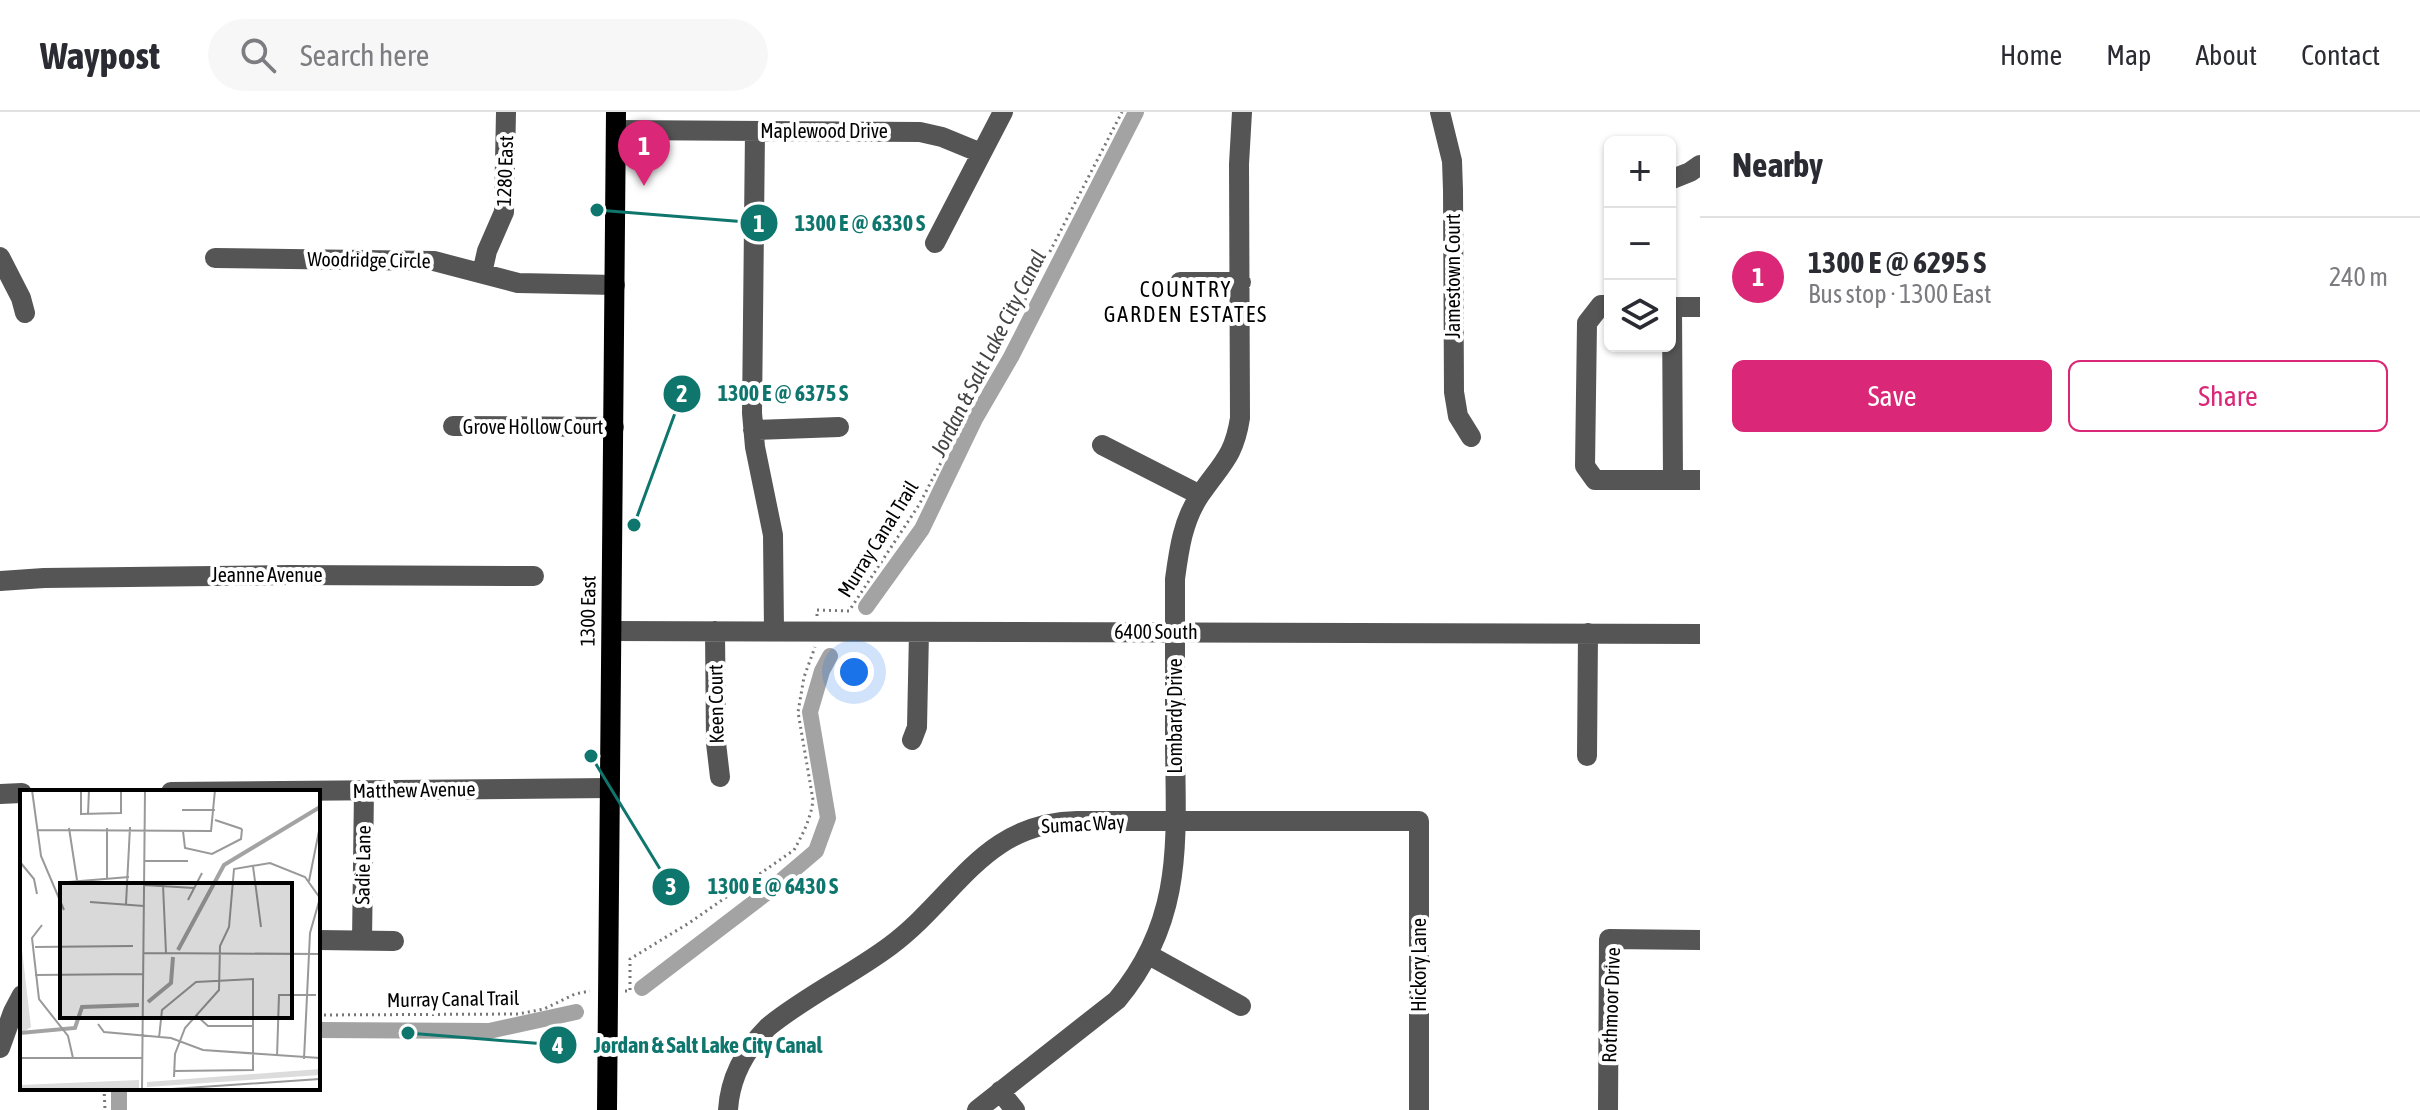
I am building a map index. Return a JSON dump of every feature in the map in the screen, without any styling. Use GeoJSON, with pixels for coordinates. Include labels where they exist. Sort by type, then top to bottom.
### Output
{"type":"FeatureCollection","features":[{"type":"Feature","properties":{"kind":"main road","name":"1300 East"},"geometry":{"type":"LineString","coordinates":[[607,1110],[616,121]]}},
{"type":"Feature","properties":{"kind":"street","name":"1280 East"},"geometry":{"type":"LineString","coordinates":[[482,273],[489,245],[504,212],[506,112]]}},
{"type":"Feature","properties":{"kind":"street"},"geometry":{"type":"LineString","coordinates":[[935,243],[1003,112]]}},
{"type":"Feature","properties":{"kind":"street","name":"Lombardy Drive"},"geometry":{"type":"LineString","coordinates":[[977,1110],[1117,1000],[1149,955],[1168,905],[1176,857],[1175,579],[1180,542],[1200,495],[1231,453],[1240,418],[1239,164],[1242,112]]}},
{"type":"Feature","properties":{"kind":"street","name":"Jamestown Court"},"geometry":{"type":"LineString","coordinates":[[1440,112],[1452,161],[1454,392],[1458,416],[1471,437]]}},
{"type":"Feature","properties":{"kind":"street","name":"Maplewood Drive"},"geometry":{"type":"LineString","coordinates":[[616,121],[755,131],[920,132],[942,137],[981,153]]}},
{"type":"Feature","properties":{"kind":"street"},"geometry":{"type":"LineString","coordinates":[[755,131],[753,430],[773,535],[774,631]]}},
{"type":"Feature","properties":{"kind":"street"},"geometry":{"type":"LineString","coordinates":[[1676,178],[1700,165]]}},
{"type":"Feature","properties":{"kind":"street"},"geometry":{"type":"LineString","coordinates":[[0,257],[21,298],[25,313]]}},
{"type":"Feature","properties":{"kind":"street","name":"Woodridge Circle"},"geometry":{"type":"LineString","coordinates":[[215,258],[434,261],[505,281],[615,285]]}},
{"type":"Feature","properties":{"kind":"street"},"geometry":{"type":"LineString","coordinates":[[1180,282],[1241,282]]}},
{"type":"Feature","properties":{"kind":"street"},"geometry":{"type":"LineString","coordinates":[[1604,305],[1587,323],[1585,466],[1595,480],[1700,480]]}},
{"type":"Feature","properties":{"kind":"street"},"geometry":{"type":"LineString","coordinates":[[1676,307],[1700,307]]}},
{"type":"Feature","properties":{"kind":"street"},"geometry":{"type":"LineString","coordinates":[[1672,352],[1673,480]]}},
{"type":"Feature","properties":{"kind":"street","name":"Grove Hollow Court"},"geometry":{"type":"LineString","coordinates":[[453,426],[614,427]]}},
{"type":"Feature","properties":{"kind":"street"},"geometry":{"type":"LineString","coordinates":[[753,430],[839,427]]}},
{"type":"Feature","properties":{"kind":"street"},"geometry":{"type":"LineString","coordinates":[[1102,445],[1200,495]]}},
{"type":"Feature","properties":{"kind":"street","name":"Jeanne Avenue"},"geometry":{"type":"LineString","coordinates":[[0,581],[289,575],[534,576]]}},
{"type":"Feature","properties":{"kind":"street","name":"6400 South"},"geometry":{"type":"LineString","coordinates":[[612,631],[1700,634]]}},
{"type":"Feature","properties":{"kind":"street","name":"Keen Court"},"geometry":{"type":"LineString","coordinates":[[715,631],[716,743],[720,777]]}},
{"type":"Feature","properties":{"kind":"street"},"geometry":{"type":"LineString","coordinates":[[912,740],[917,727],[919,632]]}},
{"type":"Feature","properties":{"kind":"street"},"geometry":{"type":"LineString","coordinates":[[1587,756],[1588,633]]}},
{"type":"Feature","properties":{"kind":"street","name":"Matthew Avenue"},"geometry":{"type":"LineString","coordinates":[[320,790],[610,788]]}},
{"type":"Feature","properties":{"kind":"street","name":"Sadie Lane"},"geometry":{"type":"LineString","coordinates":[[362,941],[364,790]]}},
{"type":"Feature","properties":{"kind":"street"},"geometry":{"type":"LineString","coordinates":[[0,794],[20,793]]}},
{"type":"Feature","properties":{"kind":"street","name":"Sumac Way"},"geometry":{"type":"LineString","coordinates":[[728,1110],[740,1064],[747,1050],[768,1027],[908,931],[980,858],[997,843],[1018,832],[1053,822],[1419,821]]}},
{"type":"Feature","properties":{"kind":"street","name":"Hickory Lane"},"geometry":{"type":"LineString","coordinates":[[1419,821],[1419,1110]]}},
{"type":"Feature","properties":{"kind":"street","name":"Rothmoor Drive"},"geometry":{"type":"LineString","coordinates":[[1608,1110],[1609,939],[1700,940]]}},
{"type":"Feature","properties":{"kind":"street"},"geometry":{"type":"LineString","coordinates":[[320,940],[394,941]]}},
{"type":"Feature","properties":{"kind":"street"},"geometry":{"type":"LineString","coordinates":[[1149,955],[1241,1006]]}},
{"type":"Feature","properties":{"kind":"street"},"geometry":{"type":"LineString","coordinates":[[0,1048],[20,999]]}},
{"type":"Feature","properties":{"kind":"street"},"geometry":{"type":"LineString","coordinates":[[1000,1091],[1015,1110]]}},
{"type":"Feature","properties":{"kind":"path","name":"Murray Canal Trail"},"geometry":{"type":"LineString","coordinates":[[817,612],[849,611],[919,505],[1122,112]]}},
{"type":"Feature","properties":{"kind":"path"},"geometry":{"type":"LineString","coordinates":[[630,991],[630,959],[689,923],[794,850],[812,813],[813,800],[798,712],[804,677],[815,646]]}},
{"type":"Feature","properties":{"kind":"path","name":"Murray Canal Trail"},"geometry":{"type":"LineString","coordinates":[[320,1015],[518,1014],[544,1009],[585,991]]}},
{"type":"Feature","properties":{"kind":"path"},"geometry":{"type":"LineString","coordinates":[[104,1090],[105,1110]]}},
{"type":"Feature","properties":{"kind":"waterway","name":"Jordan & Salt Lake City Canal"},"geometry":{"type":"LineString","coordinates":[[866,607],[922,529],[975,419],[1011,357],[1136,112]]}},
{"type":"Feature","properties":{"kind":"waterway","name":"Jordan & Salt Lake City Canal"},"geometry":{"type":"LineString","coordinates":[[642,988],[816,851],[828,818],[810,712],[822,671],[830,656]]}},
{"type":"Feature","properties":{"kind":"waterway","name":"Jordan & Salt Lake City Canal"},"geometry":{"type":"LineString","coordinates":[[320,1030],[489,1031],[576,1012]]}},
{"type":"Feature","properties":{"kind":"waterway","name":"Jordan & Salt Lake City Canal"},"geometry":{"type":"LineString","coordinates":[[119,1090],[119,1110]]}},
{"type":"Feature","properties":{"kind":"place","name":"1300 E @ 6295 S"},"geometry":{"type":"Point","coordinates":[644,186]}},
{"type":"Feature","properties":{"kind":"place","name":"1300 E @ 6330 S"},"geometry":{"type":"Point","coordinates":[597,210]}},
{"type":"Feature","properties":{"kind":"place","name":"1300 E @ 6375 S"},"geometry":{"type":"Point","coordinates":[634,525]}},
{"type":"Feature","properties":{"kind":"place","name":"1300 E @ 6430 S"},"geometry":{"type":"Point","coordinates":[591,756]}},
{"type":"Feature","properties":{"kind":"place","name":"Jordan & Salt Lake City Canal"},"geometry":{"type":"Point","coordinates":[408,1033]}},
{"type":"Feature","properties":{"kind":"district","name":"COUNTRY GARDEN ESTATES"},"geometry":{"type":"Point","coordinates":[1186,302]}}]}
